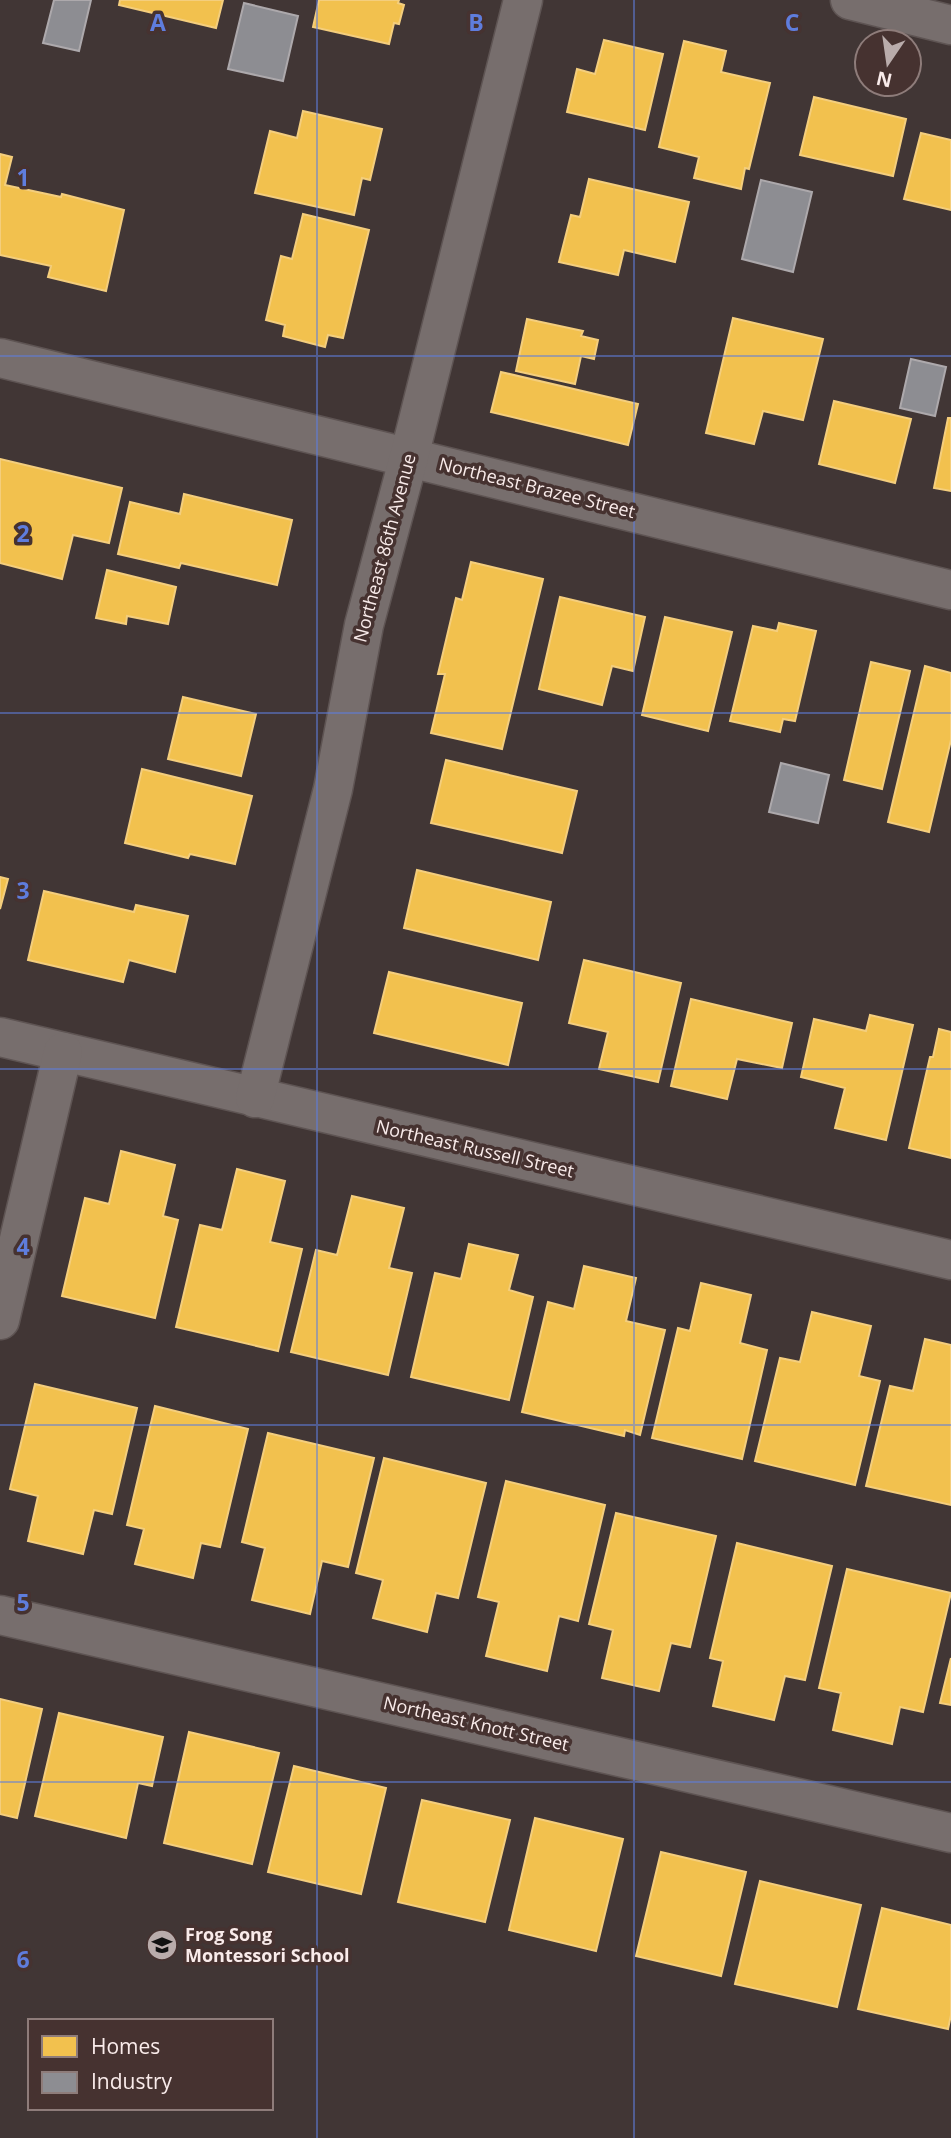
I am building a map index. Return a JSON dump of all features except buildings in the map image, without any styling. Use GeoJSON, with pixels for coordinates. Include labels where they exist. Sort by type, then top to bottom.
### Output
{"type":"FeatureCollection","features":[{"type":"Feature","properties":{"kind":"street","name":"Northeast 86th Avenue"},"geometry":{"type":"LineString","coordinates":[[255,1098],[333,789],[364,625],[409,457],[523,0]]}},
{"type":"Feature","properties":{"kind":"street"},"geometry":{"type":"LineString","coordinates":[[850,0],[951,25]]}},
{"type":"Feature","properties":{"kind":"street","name":"Northeast Brazee Street"},"geometry":{"type":"LineString","coordinates":[[0,358],[951,590]]}},
{"type":"Feature","properties":{"kind":"street","name":"Northeast Russell Street"},"geometry":{"type":"LineString","coordinates":[[0,1037],[951,1260]]}},
{"type":"Feature","properties":{"kind":"street"},"geometry":{"type":"LineString","coordinates":[[0,1320],[63,1052]]}},
{"type":"Feature","properties":{"kind":"street","name":"Northeast Knott Street"},"geometry":{"type":"LineString","coordinates":[[0,1615],[951,1833]]}},
{"type":"Feature","properties":{"kind":"place","name":"Frog Song Montessori School"},"geometry":{"type":"Point","coordinates":[162,1945]}}]}
